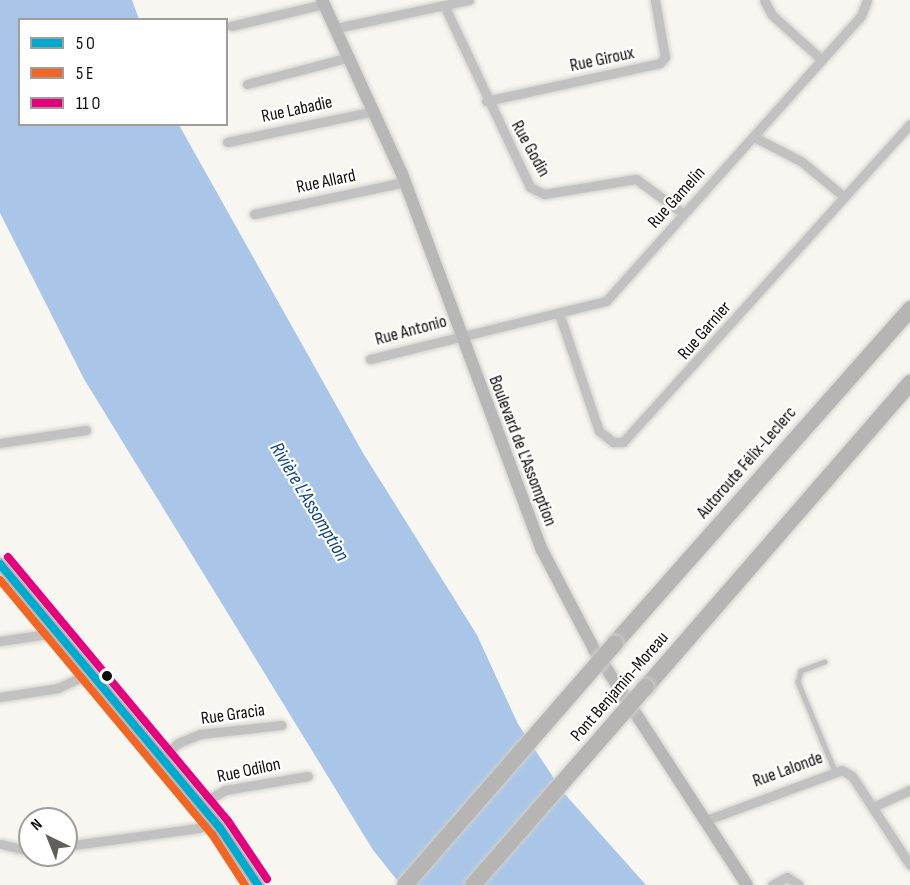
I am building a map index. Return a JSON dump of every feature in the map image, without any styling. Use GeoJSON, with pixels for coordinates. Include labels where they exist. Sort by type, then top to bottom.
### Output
{"type":"FeatureCollection","features":[{"type":"Feature","properties":{"kind":"highway"},"geometry":{"type":"LineString","coordinates":[[804,427],[910,294]]}},
{"type":"Feature","properties":{"kind":"highway","name":"Autoroute Félix-Leclerc"},"geometry":{"type":"LineString","coordinates":[[615,643],[910,309]]}},
{"type":"Feature","properties":{"kind":"highway"},"geometry":{"type":"LineString","coordinates":[[798,517],[910,383]]}},
{"type":"Feature","properties":{"kind":"highway"},"geometry":{"type":"LineString","coordinates":[[798,517],[910,401]]}},
{"type":"Feature","properties":{"kind":"highway","name":"Pont Benjamin-Moreau"},"geometry":{"type":"LineString","coordinates":[[473,885],[798,517]]}},
{"type":"Feature","properties":{"kind":"highway","name":"Pont Benjamin-Moreau"},"geometry":{"type":"LineString","coordinates":[[405,885],[615,643]]}},
{"type":"Feature","properties":{"kind":"street"},"geometry":{"type":"LineString","coordinates":[[336,28],[469,0]]}},
{"type":"Feature","properties":{"kind":"street","name":"Rue Giroux"},"geometry":{"type":"LineString","coordinates":[[486,101],[660,63],[665,57],[655,0]]}},
{"type":"Feature","properties":{"kind":"street"},"geometry":{"type":"LineString","coordinates":[[764,0],[772,15],[822,60]]}},
{"type":"Feature","properties":{"kind":"street","name":"Rue Gamelin"},"geometry":{"type":"LineString","coordinates":[[460,335],[560,313],[614,295],[861,16],[867,0]]}},
{"type":"Feature","properties":{"kind":"street"},"geometry":{"type":"LineString","coordinates":[[231,26],[323,2]]}},
{"type":"Feature","properties":{"kind":"street","name":"Boulevard de L'Assomption"},"geometry":{"type":"LineString","coordinates":[[323,2],[405,182],[512,482],[559,585],[704,820],[747,885]]}},
{"type":"Feature","properties":{"kind":"street","name":"Rue Godin"},"geometry":{"type":"LineString","coordinates":[[444,5],[486,101],[535,192],[636,179],[684,214]]}},
{"type":"Feature","properties":{"kind":"street"},"geometry":{"type":"LineString","coordinates":[[247,84],[350,57]]}},
{"type":"Feature","properties":{"kind":"street","name":"Rue Labadie"},"geometry":{"type":"LineString","coordinates":[[227,142],[374,111]]}},
{"type":"Feature","properties":{"kind":"street","name":"Rue Garnier"},"geometry":{"type":"LineString","coordinates":[[560,313],[599,430],[613,442],[623,442],[910,124]]}},
{"type":"Feature","properties":{"kind":"street"},"geometry":{"type":"LineString","coordinates":[[754,137],[801,161],[844,197]]}},
{"type":"Feature","properties":{"kind":"street","name":"Rue Allard"},"geometry":{"type":"LineString","coordinates":[[254,214],[405,182]]}},
{"type":"Feature","properties":{"kind":"street","name":"Rue Antonio"},"geometry":{"type":"LineString","coordinates":[[370,359],[460,335]]}},
{"type":"Feature","properties":{"kind":"street"},"geometry":{"type":"LineString","coordinates":[[0,443],[86,430]]}},
{"type":"Feature","properties":{"kind":"street"},"geometry":{"type":"LineString","coordinates":[[0,564],[159,760],[213,820],[253,883]]}},
{"type":"Feature","properties":{"kind":"street"},"geometry":{"type":"LineString","coordinates":[[0,641],[54,633]]}},
{"type":"Feature","properties":{"kind":"street"},"geometry":{"type":"LineString","coordinates":[[0,697],[58,688],[90,673]]}},
{"type":"Feature","properties":{"kind":"street","name":"Rue Gracia"},"geometry":{"type":"LineString","coordinates":[[159,760],[178,743],[200,735],[282,724]]}},
{"type":"Feature","properties":{"kind":"street","name":"Rue Lalonde"},"geometry":{"type":"LineString","coordinates":[[704,820],[835,771],[852,776],[910,865]]}},
{"type":"Feature","properties":{"kind":"street","name":"Rue Odilon"},"geometry":{"type":"LineString","coordinates":[[199,805],[225,790],[308,776]]}},
{"type":"Feature","properties":{"kind":"street"},"geometry":{"type":"LineString","coordinates":[[873,807],[910,790]]}},
{"type":"Feature","properties":{"kind":"street"},"geometry":{"type":"LineString","coordinates":[[78,844],[199,828],[213,820]]}},
{"type":"Feature","properties":{"kind":"street"},"geometry":{"type":"LineString","coordinates":[[1,844],[18,848]]}},
{"type":"Feature","properties":{"kind":"street"},"geometry":{"type":"LineString","coordinates":[[772,885],[787,877],[800,885]]}},
{"type":"Feature","properties":{"kind":"lane"},"geometry":{"type":"LineString","coordinates":[[825,662],[801,671],[798,682],[835,771]]}},
{"type":"Feature","properties":{"kind":"water","name":"Rivière L'Assomption"},"geometry":{"type":"Polygon","coordinates":[[[0,0],[132,0],[139,18],[18,18],[18,126],[180,126],[363,453],[477,635],[518,724],[563,792],[646,885],[401,885],[373,850],[84,379],[0,213],[0,0]]]}},
{"type":"Feature","properties":{"kind":"transit line"},"geometry":{"type":"LineString","coordinates":[[8,557],[228,821],[267,879]]}},
{"type":"Feature","properties":{"kind":"transit line"},"geometry":{"type":"LineString","coordinates":[[0,564],[220,828],[258,885]]}},
{"type":"Feature","properties":{"kind":"transit line"},"geometry":{"type":"LineString","coordinates":[[0,580],[212,834],[245,885]]}}]}
